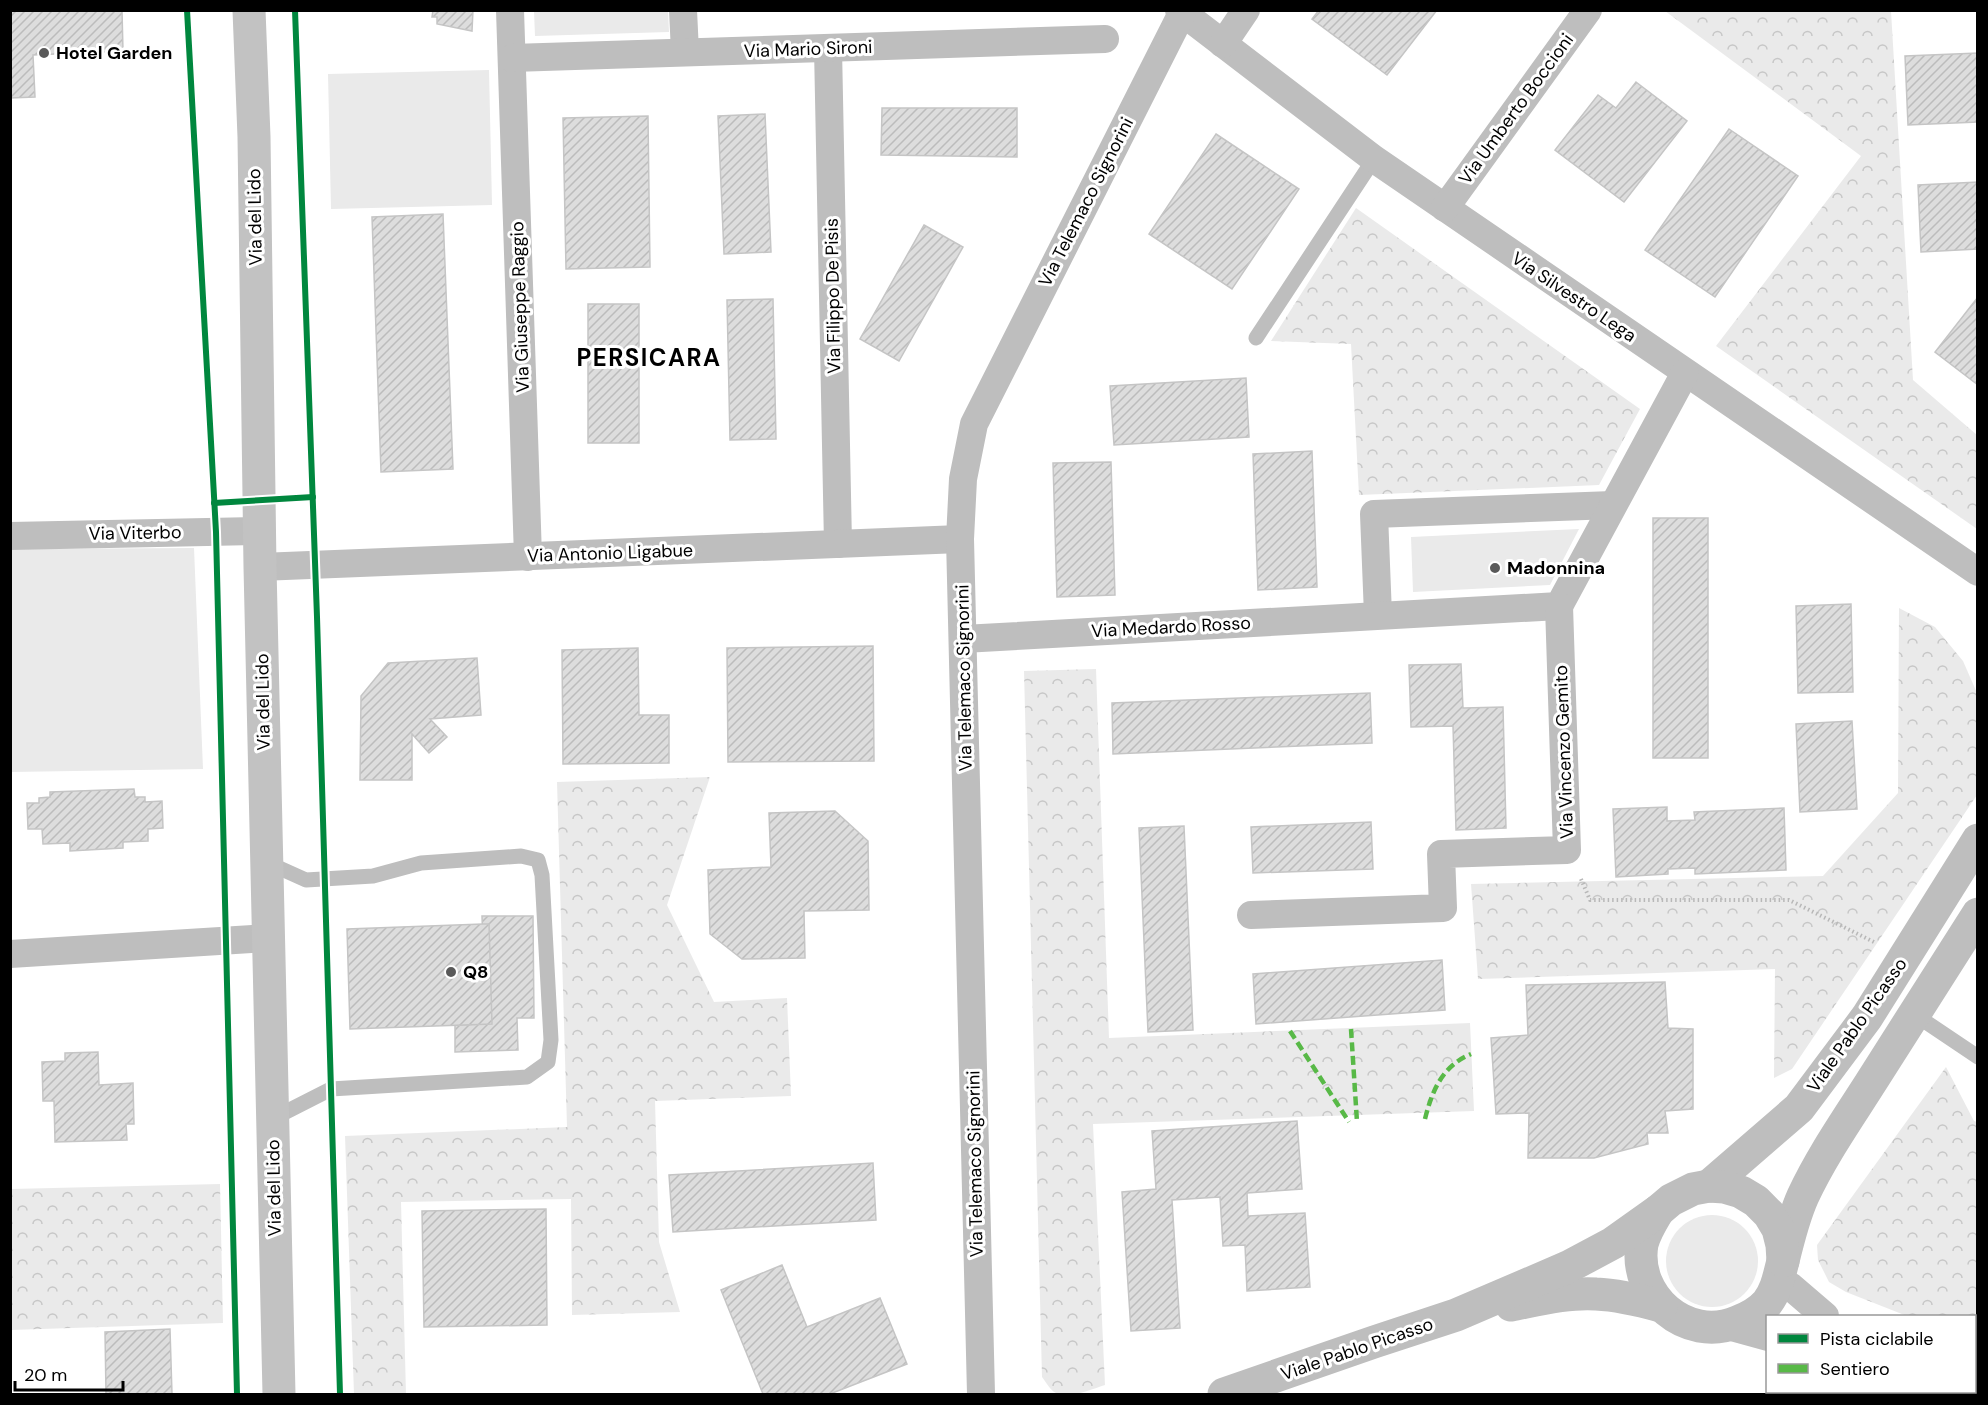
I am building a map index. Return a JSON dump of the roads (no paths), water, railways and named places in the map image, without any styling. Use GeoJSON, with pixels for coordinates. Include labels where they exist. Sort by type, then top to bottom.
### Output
{"type":"FeatureCollection","features":[{"type":"Feature","properties":{"kind":"main road","name":"Via del Lido"},"geometry":{"type":"LineString","coordinates":[[249,10],[254,137],[260,567],[279,1395]]}},
{"type":"Feature","properties":{"kind":"street","name":"Via Giuseppe Raggio"},"geometry":{"type":"LineString","coordinates":[[510,10],[528,557]]}},
{"type":"Feature","properties":{"kind":"street"},"geometry":{"type":"LineString","coordinates":[[683,10],[685,52]]}},
{"type":"Feature","properties":{"kind":"street"},"geometry":{"type":"LineString","coordinates":[[1223,44],[1246,10]]}},
{"type":"Feature","properties":{"kind":"street","name":"Via Umberto Boccioni"},"geometry":{"type":"LineString","coordinates":[[1445,208],[1588,10]]}},
{"type":"Feature","properties":{"kind":"street","name":"Via Silvestro Lega"},"geometry":{"type":"LineString","coordinates":[[1180,12],[1374,159],[1977,572]]}},
{"type":"Feature","properties":{"kind":"street","name":"Via Telemaco Signorini"},"geometry":{"type":"LineString","coordinates":[[981,1395],[960,539],[963,479],[974,424],[1180,12]]}},
{"type":"Feature","properties":{"kind":"street","name":"Via Mario Sironi"},"geometry":{"type":"LineString","coordinates":[[512,58],[1105,39]]}},
{"type":"Feature","properties":{"kind":"street","name":"Via Filippo De Pisis"},"geometry":{"type":"LineString","coordinates":[[828,48],[838,544]]}},
{"type":"Feature","properties":{"kind":"street"},"geometry":{"type":"LineString","coordinates":[[1559,606],[1685,373]]}},
{"type":"Feature","properties":{"kind":"street"},"geometry":{"type":"LineString","coordinates":[[1378,615],[1374,514],[1614,505]]}},
{"type":"Feature","properties":{"kind":"street","name":"Via Viterbo"},"geometry":{"type":"LineString","coordinates":[[10,536],[260,531]]}},
{"type":"Feature","properties":{"kind":"street","name":"Via Antonio Ligabue"},"geometry":{"type":"LineString","coordinates":[[260,567],[960,539]]}},
{"type":"Feature","properties":{"kind":"street","name":"Via Medardo Rosso"},"geometry":{"type":"LineString","coordinates":[[963,639],[1559,606]]}},
{"type":"Feature","properties":{"kind":"street","name":"Via Vincenzo Gemito"},"geometry":{"type":"LineString","coordinates":[[1251,915],[1443,908],[1441,854],[1567,849],[1559,606]]}},
{"type":"Feature","properties":{"kind":"street","name":"Viale Pablo Picasso"},"geometry":{"type":"LineString","coordinates":[[1709,1186],[1799,1108],[1867,1017],[1977,840]]}},
{"type":"Feature","properties":{"kind":"street","name":"Viale Pablo Picasso"},"geometry":{"type":"LineString","coordinates":[[1658,1211],[1649,1225],[1641,1253],[1644,1279],[1651,1294],[1661,1306],[1678,1319],[1696,1326],[1713,1328],[1728,1326],[1751,1316],[1767,1303],[1781,1271],[1803,1197],[1830,1145],[1977,914]]}},
{"type":"Feature","properties":{"kind":"street"},"geometry":{"type":"LineString","coordinates":[[10,954],[268,938]]}},
{"type":"Feature","properties":{"kind":"street","name":"Viale Pablo Picasso"},"geometry":{"type":"LineString","coordinates":[[1224,1395],[1456,1315],[1568,1267],[1613,1243],[1681,1193],[1693,1189],[1709,1186],[1725,1187],[1756,1201],[1769,1214],[1778,1229],[1782,1245],[1781,1271]]}},
{"type":"Feature","properties":{"kind":"street"},"geometry":{"type":"LineString","coordinates":[[1781,1271],[1790,1286],[1823,1315]]}},
{"type":"Feature","properties":{"kind":"street","name":"Viale Pablo Picasso"},"geometry":{"type":"LineString","coordinates":[[1456,1315],[1543,1299],[1593,1293],[1628,1297],[1661,1306]]}},
{"type":"Feature","properties":{"kind":"street"},"geometry":{"type":"LineString","coordinates":[[1728,1326],[1766,1336]]}},
{"type":"Feature","properties":{"kind":"lane"},"geometry":{"type":"LineString","coordinates":[[1256,338],[1374,159]]}},
{"type":"Feature","properties":{"kind":"lane"},"geometry":{"type":"LineString","coordinates":[[266,862],[306,880],[373,876],[421,863],[521,856],[538,860],[542,875],[550,1040],[548,1062],[527,1077],[330,1089],[272,1119]]}},
{"type":"Feature","properties":{"kind":"lane"},"geometry":{"type":"LineString","coordinates":[[1914,1014],[1977,1057]]}},
{"type":"Feature","properties":{"kind":"place","name":"Hotel Garden"},"geometry":{"type":"Point","coordinates":[44,53]}},
{"type":"Feature","properties":{"kind":"place","name":"Madonnina"},"geometry":{"type":"Point","coordinates":[1495,568]}},
{"type":"Feature","properties":{"kind":"place","name":"Q8"},"geometry":{"type":"Point","coordinates":[451,972]}},
{"type":"Feature","properties":{"kind":"district","name":"PERSICARA"},"geometry":{"type":"Point","coordinates":[649,358]}}]}
